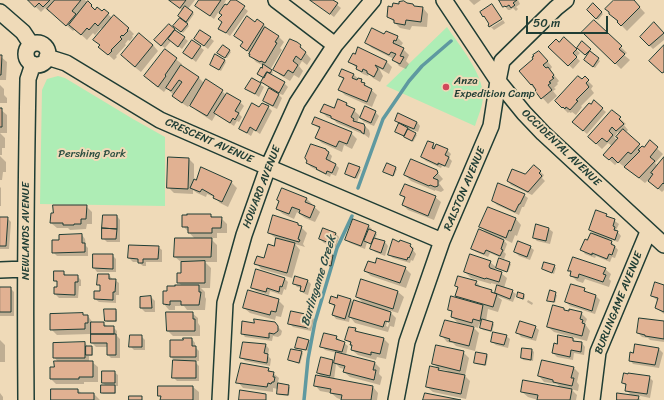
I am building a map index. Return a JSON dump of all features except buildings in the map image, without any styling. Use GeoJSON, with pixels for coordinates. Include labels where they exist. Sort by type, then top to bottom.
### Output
{"type":"FeatureCollection","features":[{"type":"Feature","properties":{"kind":"street"},"geometry":{"type":"LineString","coordinates":[[276,0],[335,45]]}},
{"type":"Feature","properties":{"kind":"street","name":"HOWARD AVENUE"},"geometry":{"type":"LineString","coordinates":[[220,400],[225,303],[244,235],[268,167],[298,103],[335,45],[373,0]]}},
{"type":"Feature","properties":{"kind":"street","name":"OCCIDENTAL AVENUE"},"geometry":{"type":"LineString","coordinates":[[444,0],[498,81],[524,113],[543,133],[648,232],[664,245]]}},
{"type":"Feature","properties":{"kind":"street","name":"RALSTON AVENUE"},"geometry":{"type":"LineString","coordinates":[[396,400],[407,342],[442,241],[491,126],[502,60],[566,0]]}},
{"type":"Feature","properties":{"kind":"street"},"geometry":{"type":"LineString","coordinates":[[0,12],[23,32],[31,44]]}},
{"type":"Feature","properties":{"kind":"street"},"geometry":{"type":"LineString","coordinates":[[31,44],[42,44],[47,50],[48,57],[43,63],[40,64],[33,64],[29,62],[26,54],[28,47],[31,44]]}},
{"type":"Feature","properties":{"kind":"street","name":"CRESCENT AVENUE"},"geometry":{"type":"LineString","coordinates":[[48,57],[66,63],[160,120],[442,241]]}},
{"type":"Feature","properties":{"kind":"street","name":"NEWLANDS AVENUE"},"geometry":{"type":"LineString","coordinates":[[26,400],[25,269],[28,79],[33,64]]}},
{"type":"Feature","properties":{"kind":"street","name":"BURLINGAME AVENUE"},"geometry":{"type":"LineString","coordinates":[[592,400],[598,352],[648,232]]}},
{"type":"Feature","properties":{"kind":"street"},"geometry":{"type":"LineString","coordinates":[[0,270],[25,269]]}},
{"type":"Feature","properties":{"kind":"green space"},"geometry":{"type":"Polygon","coordinates":[[[447,27],[470,60],[482,87],[482,104],[475,126],[386,86],[447,27]]]}},
{"type":"Feature","properties":{"kind":"green space","name":"Pershing Park"},"geometry":{"type":"Polygon","coordinates":[[[58,76],[65,78],[165,137],[165,206],[40,204],[42,90],[47,79],[58,76]]]}},
{"type":"Feature","properties":{"kind":"waterway","name":"Burlingame Creek"},"geometry":{"type":"LineString","coordinates":[[358,188],[383,119],[409,81],[422,66],[451,41]]}},
{"type":"Feature","properties":{"kind":"waterway","name":"Burlingame Creek"},"geometry":{"type":"LineString","coordinates":[[304,400],[308,359],[315,322],[337,248],[352,216]]}},
{"type":"Feature","properties":{"kind":"place","name":"Anza Expedition Camp"},"geometry":{"type":"Point","coordinates":[446,87]}}]}
